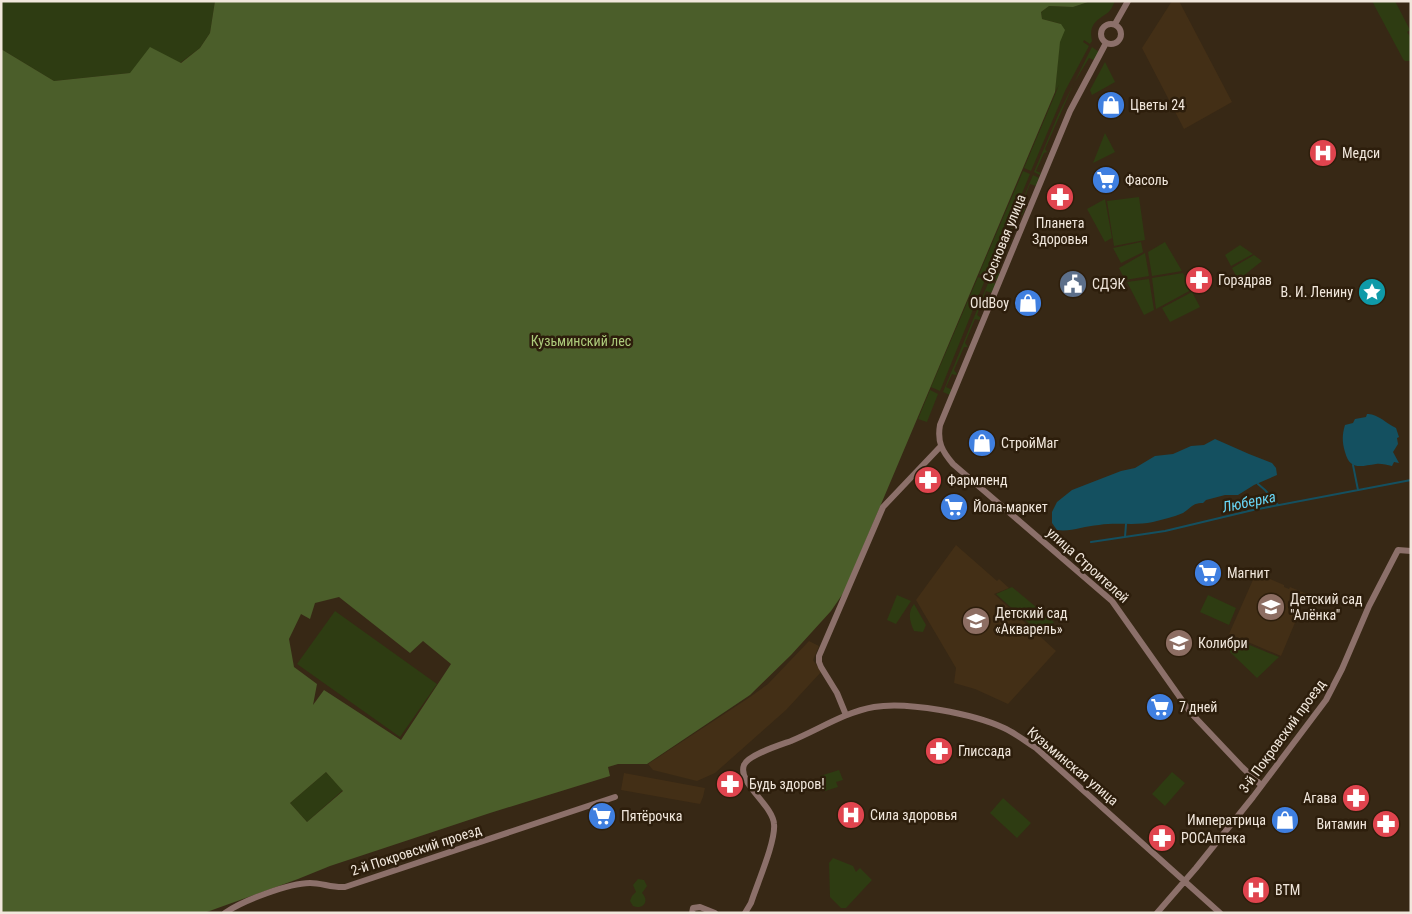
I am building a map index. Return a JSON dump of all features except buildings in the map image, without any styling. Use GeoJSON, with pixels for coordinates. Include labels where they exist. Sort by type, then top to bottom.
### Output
{"type":"FeatureCollection","features":[{"type":"Feature","properties":{"kind":"street","name":"Сосновая улица"},"geometry":{"type":"LineString","coordinates":[[1115,24],[1128,1]]}},
{"type":"Feature","properties":{"kind":"street","name":"Сосновая улица"},"geometry":{"type":"LineString","coordinates":[[1109,23],[1115,24],[1120,29],[1120,39],[1113,44],[1106,43],[1101,36],[1102,28],[1109,23]]}},
{"type":"Feature","properties":{"kind":"street","name":"Сосновая улица"},"geometry":{"type":"LineString","coordinates":[[940,447],[938,436],[943,418],[1070,112],[1106,43]]}},
{"type":"Feature","properties":{"kind":"street"},"geometry":{"type":"LineString","coordinates":[[846,715],[837,693],[821,667],[819,662],[820,656],[884,507],[940,447]]}},
{"type":"Feature","properties":{"kind":"street","name":"улица Строителей"},"geometry":{"type":"LineString","coordinates":[[940,447],[953,464],[1112,601],[1188,710],[1242,768],[1261,785]]}},
{"type":"Feature","properties":{"kind":"street","name":"3-й Покровский проезд"},"geometry":{"type":"LineString","coordinates":[[1185,881],[1316,715],[1335,684],[1368,606],[1398,550],[1411,551]]}},
{"type":"Feature","properties":{"kind":"street","name":"Кузьминская улица"},"geometry":{"type":"LineString","coordinates":[[745,913],[751,903],[773,838],[774,824],[769,810],[747,781],[744,768],[749,759],[846,715],[875,707],[908,706],[977,717],[1004,728],[1036,748],[1220,913]]}},
{"type":"Feature","properties":{"kind":"street","name":"2-й Покровский проезд"},"geometry":{"type":"LineString","coordinates":[[225,913],[239,904],[300,884],[312,883],[330,887],[345,887],[615,797]]}},
{"type":"Feature","properties":{"kind":"street"},"geometry":{"type":"LineString","coordinates":[[1157,913],[1185,881]]}},
{"type":"Feature","properties":{"kind":"street"},"geometry":{"type":"LineString","coordinates":[[692,913],[693,908],[700,907],[715,913]]}},
{"type":"Feature","properties":{"kind":"shaded area"},"geometry":{"type":"Polygon","coordinates":[[[1172,1],[1179,1],[1232,102],[1184,129],[1142,48],[1172,1]]]}},
{"type":"Feature","properties":{"kind":"shaded area","name":"Детский сад «Акварель»"},"geometry":{"type":"Polygon","coordinates":[[[956,545],[997,581],[999,579],[1009,588],[994,594],[1056,651],[1008,704],[975,689],[954,683],[956,668],[916,600],[956,545]]]}},
{"type":"Feature","properties":{"kind":"shaded area","name":"Детский сад \"Алёнка\""},"geometry":{"type":"Polygon","coordinates":[[[1256,573],[1284,585],[1284,587],[1289,589],[1290,587],[1307,594],[1281,656],[1229,634],[1256,573]]]}},
{"type":"Feature","properties":{"kind":"shaded area"},"geometry":{"type":"Polygon","coordinates":[[[809,641],[819,646],[813,660],[821,672],[786,710],[715,773],[697,781],[653,770],[648,764],[768,684],[809,641]]]}},
{"type":"Feature","properties":{"kind":"shaded area"},"geometry":{"type":"Polygon","coordinates":[[[624,773],[705,788],[703,797],[700,804],[621,790],[624,773]]]}},
{"type":"Feature","properties":{"kind":"green space"},"geometry":{"type":"Polygon","coordinates":[[[1,1],[215,1],[210,33],[200,48],[180,63],[130,73],[54,81],[1,49],[1,1]]]}},
{"type":"Feature","properties":{"kind":"green space","name":"Кузьминский лес"},"geometry":{"type":"Polygon","coordinates":[[[215,1],[1091,1],[1073,7],[1049,6],[1041,12],[1042,19],[1061,24],[1065,30],[1060,42],[1055,92],[844,592],[831,611],[791,655],[750,695],[647,764],[618,764],[608,767],[610,776],[330,866],[204,913],[1,913],[1,49],[54,81],[130,73],[150,47],[181,63],[200,48],[210,33],[215,1]],[[339,597],[315,603],[310,619],[301,614],[289,639],[294,667],[317,684],[313,705],[324,690],[401,740],[451,664],[423,641],[410,653],[339,597]],[[326,772],[290,803],[307,822],[343,791],[326,772]]]}},
{"type":"Feature","properties":{"kind":"green space"},"geometry":{"type":"Polygon","coordinates":[[[1091,1],[1115,1],[1109,12],[1098,19],[1093,25],[1091,32],[1092,41],[1090,44],[1084,40],[1083,42],[1089,46],[1065,91],[1031,171],[1024,168],[1059,85],[1055,92],[1061,24],[1042,19],[1041,12],[1049,6],[1073,7],[1091,1]]]}},
{"type":"Feature","properties":{"kind":"green space"},"geometry":{"type":"Polygon","coordinates":[[[1372,1],[1395,1],[1410,30],[1407,32],[1411,38],[1411,61],[1403,59],[1372,1]]]}},
{"type":"Feature","properties":{"kind":"green space"},"geometry":{"type":"Polygon","coordinates":[[[1092,47],[1099,52],[1094,60],[1089,58],[1074,83],[1092,47]]]}},
{"type":"Feature","properties":{"kind":"green space"},"geometry":{"type":"Polygon","coordinates":[[[1105,62],[1115,82],[1092,95],[1090,90],[1105,62]]]}},
{"type":"Feature","properties":{"kind":"green space"},"geometry":{"type":"Polygon","coordinates":[[[1074,83],[1045,149],[1047,152],[1044,153],[1036,171],[1041,173],[1040,175],[1034,172],[1074,83]]]}},
{"type":"Feature","properties":{"kind":"green space"},"geometry":{"type":"Polygon","coordinates":[[[1105,133],[1115,152],[1093,163],[1105,133]]]}},
{"type":"Feature","properties":{"kind":"green space"},"geometry":{"type":"Polygon","coordinates":[[[1023,171],[1030,174],[987,277],[979,274],[1023,171]]]}},
{"type":"Feature","properties":{"kind":"green space"},"geometry":{"type":"Polygon","coordinates":[[[1033,175],[1039,178],[1036,186],[1030,184],[1021,207],[1025,209],[1022,215],[1018,214],[1009,236],[1013,240],[1008,239],[995,271],[1000,274],[997,281],[990,278],[1033,175]]]}},
{"type":"Feature","properties":{"kind":"green space"},"geometry":{"type":"Polygon","coordinates":[[[1139,197],[1145,240],[1114,246],[1107,201],[1139,197]]]}},
{"type":"Feature","properties":{"kind":"green space"},"geometry":{"type":"Polygon","coordinates":[[[1105,199],[1112,238],[1105,242],[1087,209],[1105,199]]]}},
{"type":"Feature","properties":{"kind":"green space"},"geometry":{"type":"Polygon","coordinates":[[[1141,242],[1143,252],[1121,263],[1113,248],[1141,242]]]}},
{"type":"Feature","properties":{"kind":"green space"},"geometry":{"type":"Polygon","coordinates":[[[1165,242],[1182,271],[1152,276],[1148,252],[1165,242]]]}},
{"type":"Feature","properties":{"kind":"green space"},"geometry":{"type":"Polygon","coordinates":[[[1240,245],[1253,254],[1231,266],[1225,255],[1240,245]]]}},
{"type":"Feature","properties":{"kind":"green space"},"geometry":{"type":"Polygon","coordinates":[[[1145,253],[1149,276],[1125,280],[1119,268],[1145,253]]]}},
{"type":"Feature","properties":{"kind":"green space"},"geometry":{"type":"Polygon","coordinates":[[[1254,255],[1262,261],[1238,280],[1232,268],[1254,255]]]}},
{"type":"Feature","properties":{"kind":"green space"},"geometry":{"type":"Polygon","coordinates":[[[1183,273],[1191,290],[1156,309],[1152,278],[1183,273]]]}},
{"type":"Feature","properties":{"kind":"green space"},"geometry":{"type":"Polygon","coordinates":[[[978,277],[985,280],[940,391],[931,387],[978,277]]]}},
{"type":"Feature","properties":{"kind":"green space"},"geometry":{"type":"Polygon","coordinates":[[[1149,279],[1154,310],[1144,315],[1127,282],[1149,279]]]}},
{"type":"Feature","properties":{"kind":"green space"},"geometry":{"type":"Polygon","coordinates":[[[989,281],[996,284],[992,293],[986,291],[977,315],[980,319],[975,319],[965,343],[968,347],[964,347],[954,370],[957,374],[952,374],[946,387],[952,390],[950,395],[943,392],[989,281]]]}},
{"type":"Feature","properties":{"kind":"green space"},"geometry":{"type":"Polygon","coordinates":[[[1192,292],[1200,307],[1170,322],[1162,308],[1192,292]]]}},
{"type":"Feature","properties":{"kind":"green space"},"geometry":{"type":"Polygon","coordinates":[[[930,390],[938,394],[927,422],[918,419],[930,390]]]}},
{"type":"Feature","properties":{"kind":"green space"},"geometry":{"type":"Polygon","coordinates":[[[1012,587],[1054,622],[1043,636],[996,594],[1012,587]]]}},
{"type":"Feature","properties":{"kind":"green space"},"geometry":{"type":"Polygon","coordinates":[[[897,595],[911,601],[896,624],[887,620],[897,595]]]}},
{"type":"Feature","properties":{"kind":"green space"},"geometry":{"type":"Polygon","coordinates":[[[1208,595],[1236,608],[1229,625],[1200,612],[1208,595]]]}},
{"type":"Feature","properties":{"kind":"green space"},"geometry":{"type":"Polygon","coordinates":[[[914,604],[926,625],[923,632],[914,631],[911,624],[910,614],[914,604]]]}},
{"type":"Feature","properties":{"kind":"green space"},"geometry":{"type":"Polygon","coordinates":[[[335,611],[437,684],[400,737],[297,664],[335,611]]]}},
{"type":"Feature","properties":{"kind":"green space"},"geometry":{"type":"Polygon","coordinates":[[[1235,639],[1279,657],[1257,678],[1230,652],[1235,639]]]}},
{"type":"Feature","properties":{"kind":"green space"},"geometry":{"type":"Polygon","coordinates":[[[839,770],[843,780],[836,782],[838,787],[825,791],[820,776],[839,770]]]}},
{"type":"Feature","properties":{"kind":"green space"},"geometry":{"type":"Polygon","coordinates":[[[326,772],[343,790],[307,822],[290,803],[326,772]]]}},
{"type":"Feature","properties":{"kind":"green space"},"geometry":{"type":"Polygon","coordinates":[[[1172,772],[1185,783],[1165,806],[1152,794],[1172,772]]]}},
{"type":"Feature","properties":{"kind":"green space"},"geometry":{"type":"Polygon","coordinates":[[[1003,798],[1031,823],[1017,838],[990,813],[1003,798]]]}},
{"type":"Feature","properties":{"kind":"green space"},"geometry":{"type":"Polygon","coordinates":[[[833,858],[853,866],[856,872],[860,868],[872,880],[846,908],[841,908],[830,897],[829,863],[833,858]]]}},
{"type":"Feature","properties":{"kind":"green space"},"geometry":{"type":"Polygon","coordinates":[[[638,879],[644,880],[647,886],[642,893],[645,902],[640,907],[633,906],[630,901],[636,892],[633,885],[638,879]]]}},
{"type":"Feature","properties":{"kind":"water"},"geometry":{"type":"Polygon","coordinates":[[[1367,414],[1378,417],[1396,428],[1399,437],[1397,438],[1398,444],[1393,452],[1399,463],[1394,462],[1392,466],[1379,464],[1357,466],[1353,465],[1347,458],[1343,442],[1345,425],[1353,423],[1355,419],[1366,417],[1367,414]]]}},
{"type":"Feature","properties":{"kind":"water"},"geometry":{"type":"Polygon","coordinates":[[[1215,439],[1272,463],[1276,468],[1277,475],[1254,485],[1238,495],[1225,495],[1206,500],[1203,503],[1194,505],[1183,513],[1153,522],[1106,524],[1072,530],[1057,530],[1052,523],[1052,512],[1057,502],[1072,490],[1121,471],[1135,468],[1155,456],[1173,454],[1191,446],[1204,445],[1215,439]]]}},
{"type":"Feature","properties":{"kind":"waterway"},"geometry":{"type":"LineString","coordinates":[[1353,465],[1358,490]]}},
{"type":"Feature","properties":{"kind":"waterway","name":"Люберка"},"geometry":{"type":"LineString","coordinates":[[1091,542],[1165,531],[1253,510],[1411,480]]}},
{"type":"Feature","properties":{"kind":"waterway"},"geometry":{"type":"LineString","coordinates":[[1258,484],[1278,505]]}},
{"type":"Feature","properties":{"kind":"waterway"},"geometry":{"type":"LineString","coordinates":[[1125,537],[1126,524]]}},
{"type":"Feature","properties":{"kind":"place","name":"Цветы 24"},"geometry":{"type":"Point","coordinates":[1111,105]}},
{"type":"Feature","properties":{"kind":"place","name":"Медси"},"geometry":{"type":"Point","coordinates":[1323,153]}},
{"type":"Feature","properties":{"kind":"place","name":"Фасоль"},"geometry":{"type":"Point","coordinates":[1106,180]}},
{"type":"Feature","properties":{"kind":"place","name":"Планета Здоровья"},"geometry":{"type":"Point","coordinates":[1060,197]}},
{"type":"Feature","properties":{"kind":"place","name":"Горздрав"},"geometry":{"type":"Point","coordinates":[1199,280]}},
{"type":"Feature","properties":{"kind":"place","name":"СДЭК"},"geometry":{"type":"Point","coordinates":[1073,284]}},
{"type":"Feature","properties":{"kind":"place","name":"В. И. Ленину"},"geometry":{"type":"Point","coordinates":[1372,292]}},
{"type":"Feature","properties":{"kind":"place","name":"OldBoy"},"geometry":{"type":"Point","coordinates":[1028,303]}},
{"type":"Feature","properties":{"kind":"place","name":"СтройМаг"},"geometry":{"type":"Point","coordinates":[982,443]}},
{"type":"Feature","properties":{"kind":"place","name":"Фармленд"},"geometry":{"type":"Point","coordinates":[928,480]}},
{"type":"Feature","properties":{"kind":"place","name":"Йола-маркет"},"geometry":{"type":"Point","coordinates":[954,507]}},
{"type":"Feature","properties":{"kind":"place","name":"Магнит"},"geometry":{"type":"Point","coordinates":[1208,573]}},
{"type":"Feature","properties":{"kind":"place","name":"Детский сад \"Алёнка\""},"geometry":{"type":"Point","coordinates":[1271,607]}},
{"type":"Feature","properties":{"kind":"place","name":"Детский сад «Акварель»"},"geometry":{"type":"Point","coordinates":[976,621]}},
{"type":"Feature","properties":{"kind":"place","name":"Колибри"},"geometry":{"type":"Point","coordinates":[1179,643]}},
{"type":"Feature","properties":{"kind":"place","name":"7 дней"},"geometry":{"type":"Point","coordinates":[1160,707]}},
{"type":"Feature","properties":{"kind":"place","name":"Глиссада"},"geometry":{"type":"Point","coordinates":[939,751]}},
{"type":"Feature","properties":{"kind":"place","name":"Будь здоров!"},"geometry":{"type":"Point","coordinates":[730,784]}},
{"type":"Feature","properties":{"kind":"place","name":"Агава"},"geometry":{"type":"Point","coordinates":[1356,798]}},
{"type":"Feature","properties":{"kind":"place","name":"Сила здоровья"},"geometry":{"type":"Point","coordinates":[851,815]}},
{"type":"Feature","properties":{"kind":"place","name":"Пятёрочка"},"geometry":{"type":"Point","coordinates":[602,816]}},
{"type":"Feature","properties":{"kind":"place","name":"Императрица"},"geometry":{"type":"Point","coordinates":[1285,820]}},
{"type":"Feature","properties":{"kind":"place","name":"Витамин"},"geometry":{"type":"Point","coordinates":[1386,824]}},
{"type":"Feature","properties":{"kind":"place","name":"РОСАптека"},"geometry":{"type":"Point","coordinates":[1162,838]}},
{"type":"Feature","properties":{"kind":"place","name":"ВТМ"},"geometry":{"type":"Point","coordinates":[1256,890]}}]}
